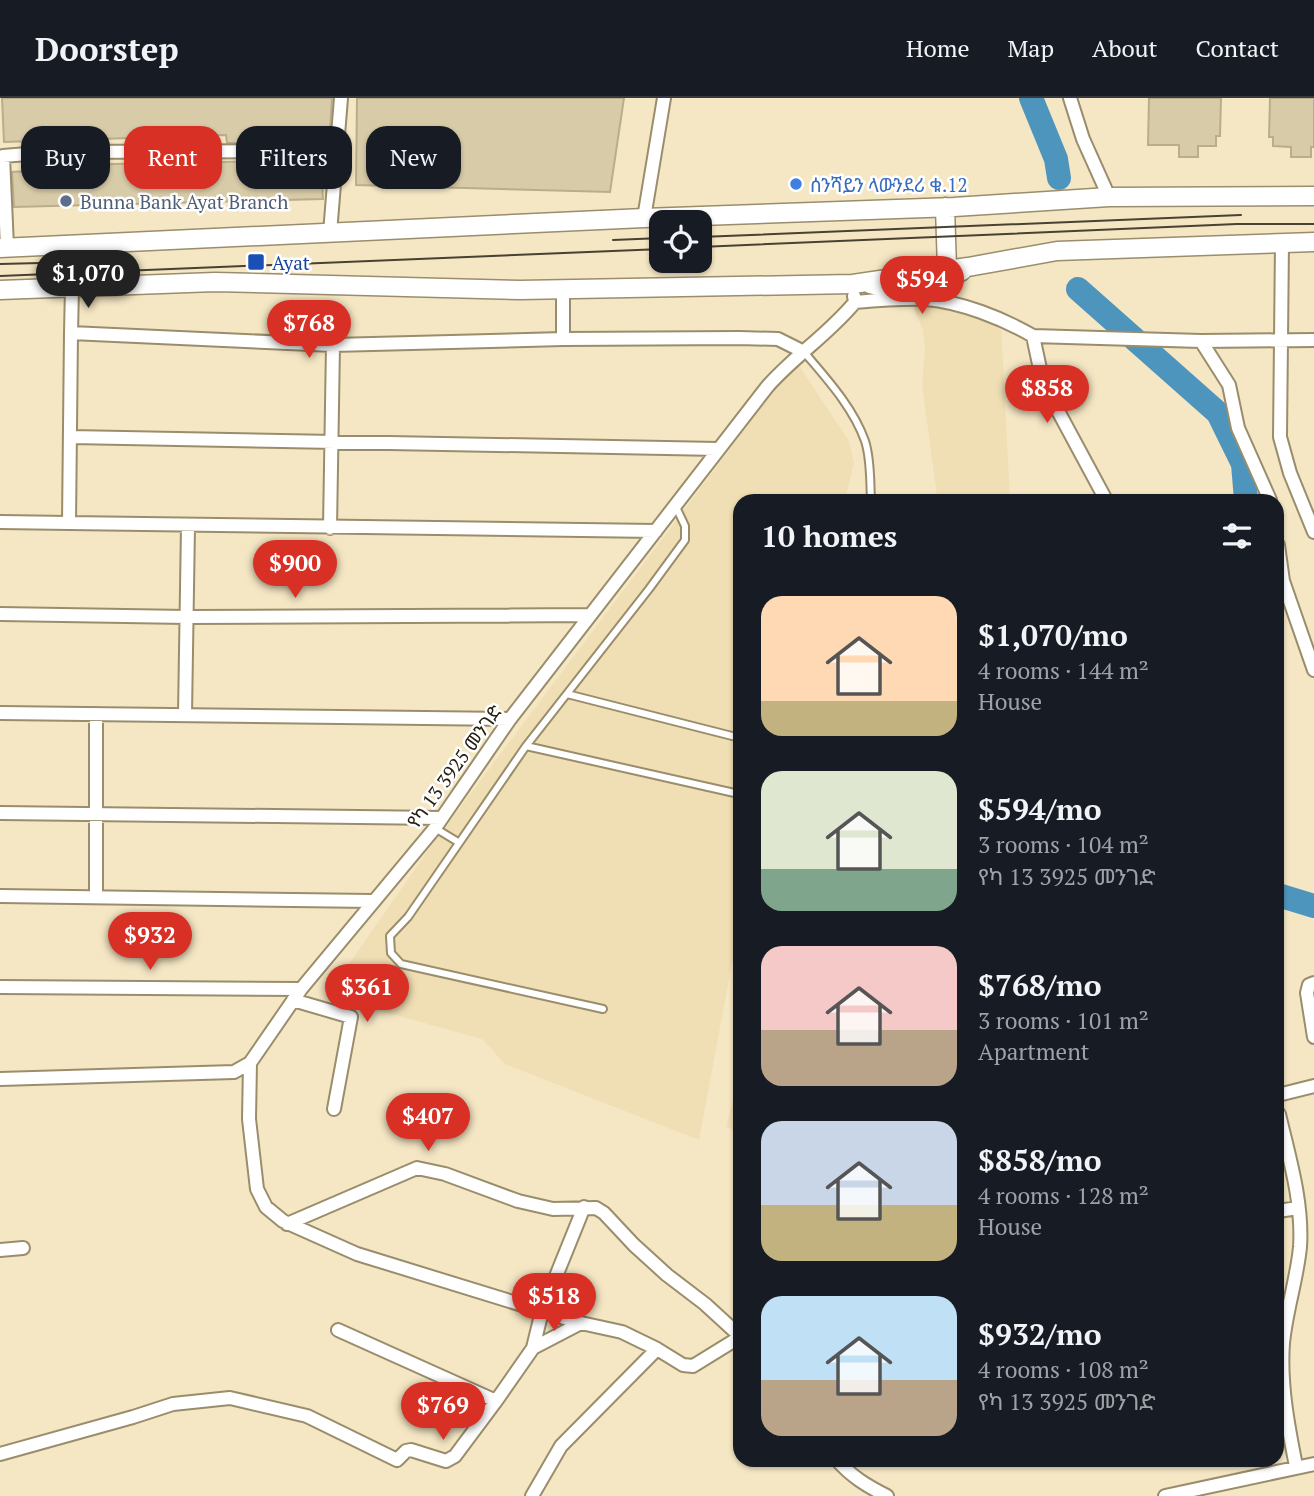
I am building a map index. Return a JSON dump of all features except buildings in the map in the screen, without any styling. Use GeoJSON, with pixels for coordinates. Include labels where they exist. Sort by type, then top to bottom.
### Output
{"type":"FeatureCollection","features":[{"type":"Feature","properties":{"kind":"main road"},"geometry":{"type":"LineString","coordinates":[[4,248],[643,218],[945,207],[1109,197],[1314,197]]}},
{"type":"Feature","properties":{"kind":"main road"},"geometry":{"type":"LineString","coordinates":[[945,207],[947,269]]}},
{"type":"Feature","properties":{"kind":"main road"},"geometry":{"type":"LineString","coordinates":[[858,290],[947,269],[1057,251],[1314,242]]}},
{"type":"Feature","properties":{"kind":"main road"},"geometry":{"type":"LineString","coordinates":[[0,290],[215,282],[898,292],[918,290],[940,283],[968,267]]}},
{"type":"Feature","properties":{"kind":"street"},"geometry":{"type":"LineString","coordinates":[[339,126],[341,98]]}},
{"type":"Feature","properties":{"kind":"street"},"geometry":{"type":"LineString","coordinates":[[643,218],[664,98]]}},
{"type":"Feature","properties":{"kind":"street"},"geometry":{"type":"LineString","coordinates":[[1070,98],[1083,139],[1109,197]]}},
{"type":"Feature","properties":{"kind":"street"},"geometry":{"type":"LineString","coordinates":[[4,248],[1,156],[52,152],[236,151]]}},
{"type":"Feature","properties":{"kind":"street"},"geometry":{"type":"LineString","coordinates":[[330,233],[334,189]]}},
{"type":"Feature","properties":{"kind":"street"},"geometry":{"type":"LineString","coordinates":[[1282,242],[1280,436],[1290,472],[1314,532]]}},
{"type":"Feature","properties":{"kind":"street"},"geometry":{"type":"LineString","coordinates":[[69,523],[72,287]]}},
{"type":"Feature","properties":{"kind":"street"},"geometry":{"type":"LineString","coordinates":[[563,289],[563,339]]}},
{"type":"Feature","properties":{"kind":"street"},"geometry":{"type":"LineString","coordinates":[[858,290],[927,299],[974,311],[1033,336],[1200,341],[1314,340]]}},
{"type":"Feature","properties":{"kind":"street","name":"የካ 13 3925 መንገድ"},"geometry":{"type":"LineString","coordinates":[[250,1063],[297,994],[438,823],[510,719],[718,449],[781,371],[845,314],[858,290]]}},
{"type":"Feature","properties":{"kind":"street"},"geometry":{"type":"LineString","coordinates":[[71,332],[333,345],[563,339],[778,339],[804,352]]}},
{"type":"Feature","properties":{"kind":"street"},"geometry":{"type":"LineString","coordinates":[[1033,336],[1043,383],[1104,494]]}},
{"type":"Feature","properties":{"kind":"street"},"geometry":{"type":"LineString","coordinates":[[1200,341],[1229,386],[1238,428],[1267,494]]}},
{"type":"Feature","properties":{"kind":"street"},"geometry":{"type":"LineString","coordinates":[[330,528],[333,345]]}},
{"type":"Feature","properties":{"kind":"street"},"geometry":{"type":"LineString","coordinates":[[71,437],[718,449]]}},
{"type":"Feature","properties":{"kind":"street"},"geometry":{"type":"LineString","coordinates":[[0,522],[656,531]]}},
{"type":"Feature","properties":{"kind":"street"},"geometry":{"type":"LineString","coordinates":[[185,714],[188,526]]}},
{"type":"Feature","properties":{"kind":"street"},"geometry":{"type":"LineString","coordinates":[[1284,584],[1314,670]]}},
{"type":"Feature","properties":{"kind":"street"},"geometry":{"type":"LineString","coordinates":[[0,614],[187,617],[590,615]]}},
{"type":"Feature","properties":{"kind":"street"},"geometry":{"type":"LineString","coordinates":[[0,713],[510,719]]}},
{"type":"Feature","properties":{"kind":"street"},"geometry":{"type":"LineString","coordinates":[[96,714],[96,896]]}},
{"type":"Feature","properties":{"kind":"street"},"geometry":{"type":"LineString","coordinates":[[0,813],[438,823]]}},
{"type":"Feature","properties":{"kind":"street"},"geometry":{"type":"LineString","coordinates":[[0,896],[372,901]]}},
{"type":"Feature","properties":{"kind":"street"},"geometry":{"type":"LineString","coordinates":[[1314,983],[1309,985],[1307,993],[1314,1037]]}},
{"type":"Feature","properties":{"kind":"street"},"geometry":{"type":"LineString","coordinates":[[0,987],[297,994],[351,1017],[334,1109]]}},
{"type":"Feature","properties":{"kind":"street"},"geometry":{"type":"LineString","coordinates":[[0,1079],[234,1072],[250,1063]]}},
{"type":"Feature","properties":{"kind":"street"},"geometry":{"type":"LineString","coordinates":[[250,1063],[249,1119],[257,1189],[266,1207],[287,1224],[357,1254],[582,1323],[622,1332],[683,1365],[693,1366],[733,1341]]}},
{"type":"Feature","properties":{"kind":"street"},"geometry":{"type":"LineString","coordinates":[[1284,1094],[1314,1086]]}},
{"type":"Feature","properties":{"kind":"street"},"geometry":{"type":"LineString","coordinates":[[1284,1137],[1295,1182],[1300,1246],[1287,1309],[1284,1351]]}},
{"type":"Feature","properties":{"kind":"street"},"geometry":{"type":"LineString","coordinates":[[287,1224],[417,1168],[444,1174],[518,1201],[553,1209],[596,1208],[667,1275],[705,1304],[733,1330]]}},
{"type":"Feature","properties":{"kind":"street"},"geometry":{"type":"LineString","coordinates":[[0,1454],[173,1404],[230,1398],[307,1416],[397,1460],[411,1450],[446,1461],[455,1456],[533,1348],[542,1311],[584,1207]]}},
{"type":"Feature","properties":{"kind":"street"},"geometry":{"type":"LineString","coordinates":[[1284,1209],[1298,1208]]}},
{"type":"Feature","properties":{"kind":"street"},"geometry":{"type":"LineString","coordinates":[[0,1250],[23,1248]]}},
{"type":"Feature","properties":{"kind":"street"},"geometry":{"type":"LineString","coordinates":[[533,1348],[582,1323]]}},
{"type":"Feature","properties":{"kind":"street"},"geometry":{"type":"LineString","coordinates":[[338,1330],[496,1401]]}},
{"type":"Feature","properties":{"kind":"street"},"geometry":{"type":"LineString","coordinates":[[532,1496],[561,1446],[657,1349]]}},
{"type":"Feature","properties":{"kind":"street"},"geometry":{"type":"LineString","coordinates":[[1284,1377],[1288,1426],[1296,1466]]}},
{"type":"Feature","properties":{"kind":"street"},"geometry":{"type":"LineString","coordinates":[[1165,1496],[1314,1464]]}},
{"type":"Feature","properties":{"kind":"street"},"geometry":{"type":"LineString","coordinates":[[843,1467],[866,1486],[887,1496]]}},
{"type":"Feature","properties":{"kind":"lane"},"geometry":{"type":"LineString","coordinates":[[804,352],[852,415],[865,442],[870,494]]}},
{"type":"Feature","properties":{"kind":"lane"},"geometry":{"type":"LineString","coordinates":[[603,1009],[401,964],[391,953],[390,936],[408,917],[526,746],[685,540],[685,526],[675,505]]}},
{"type":"Feature","properties":{"kind":"lane"},"geometry":{"type":"LineString","coordinates":[[567,694],[733,736]]}},
{"type":"Feature","properties":{"kind":"lane"},"geometry":{"type":"LineString","coordinates":[[526,746],[733,793]]}},
{"type":"Feature","properties":{"kind":"lane"},"geometry":{"type":"LineString","coordinates":[[438,823],[458,842]]}},
{"type":"Feature","properties":{"kind":"shaded area"},"geometry":{"type":"Polygon","coordinates":[[[913,306],[956,308],[961,313],[1001,325],[1010,494],[937,494],[922,385],[925,349],[923,330],[913,306]]]}},
{"type":"Feature","properties":{"kind":"shaded area"},"geometry":{"type":"Polygon","coordinates":[[[796,361],[849,441],[854,463],[846,494],[733,494],[733,958],[699,1140],[505,1064],[482,1039],[327,996],[428,850],[796,361]]]}},
{"type":"Feature","properties":{"kind":"shaded area"},"geometry":{"type":"Polygon","coordinates":[[[733,1100],[733,1130],[726,1127],[733,1100]]]}},
{"type":"Feature","properties":{"kind":"waterway"},"geometry":{"type":"LineString","coordinates":[[1031,98],[1056,159],[1059,178]]}},
{"type":"Feature","properties":{"kind":"waterway"},"geometry":{"type":"LineString","coordinates":[[1078,289],[1218,413],[1243,464],[1246,494]]}},
{"type":"Feature","properties":{"kind":"waterway"},"geometry":{"type":"LineString","coordinates":[[1284,897],[1314,906]]}},
{"type":"Feature","properties":{"kind":"tram line"},"geometry":{"type":"LineString","coordinates":[[712,237],[1241,215]]}},
{"type":"Feature","properties":{"kind":"tram line"},"geometry":{"type":"LineString","coordinates":[[712,246],[1237,224],[1314,224]]}},
{"type":"Feature","properties":{"kind":"tram line"},"geometry":{"type":"LineString","coordinates":[[613,240],[649,239]]}},
{"type":"Feature","properties":{"kind":"tram line"},"geometry":{"type":"LineString","coordinates":[[0,276],[649,250]]}},
{"type":"Feature","properties":{"kind":"tram line"},"geometry":{"type":"LineString","coordinates":[[0,264],[81,262]]}},
{"type":"Feature","properties":{"kind":"place","name":"ሰንሻይን ላውንደሪ ቁ.12"},"geometry":{"type":"Point","coordinates":[796,184]}},
{"type":"Feature","properties":{"kind":"place","name":"Bunna Bank Ayat Branch"},"geometry":{"type":"Point","coordinates":[66,201]}},
{"type":"Feature","properties":{"kind":"place","name":"Ayat"},"geometry":{"type":"Point","coordinates":[256,262]}}]}
